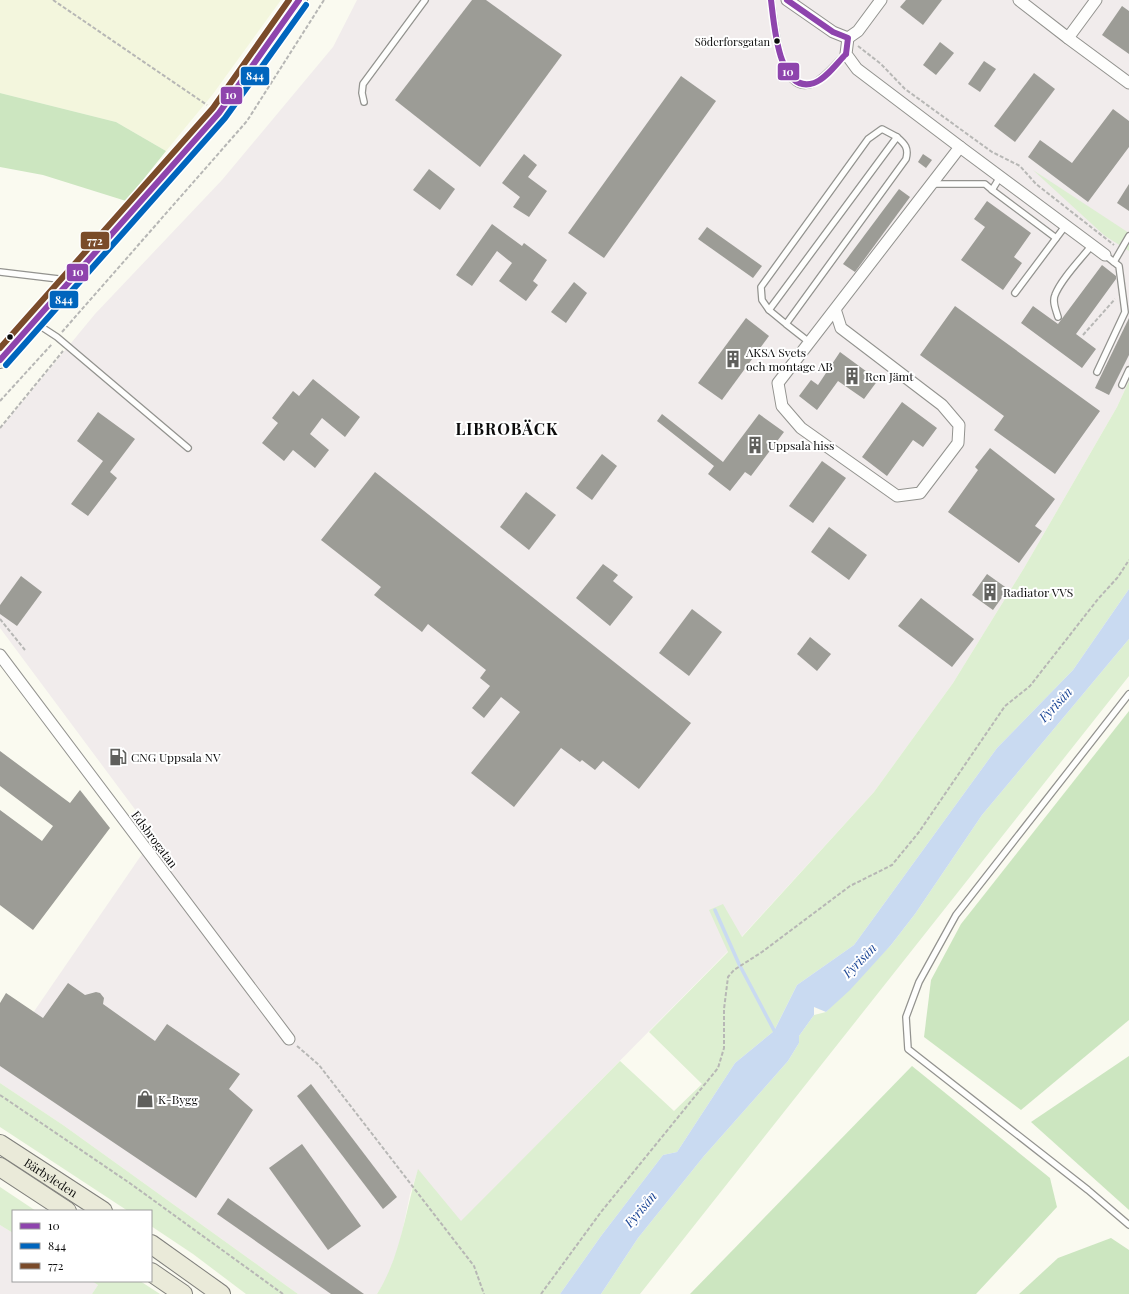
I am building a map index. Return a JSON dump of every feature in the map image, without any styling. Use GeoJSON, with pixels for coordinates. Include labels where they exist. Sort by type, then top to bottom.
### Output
{"type":"FeatureCollection","features":[{"type":"Feature","properties":{"kind":"main road"},"geometry":{"type":"LineString","coordinates":[[0,360],[219,113],[298,0]]}},
{"type":"Feature","properties":{"kind":"main road","name":"Bärbyleden"},"geometry":{"type":"LineString","coordinates":[[0,1144],[101,1210]]}},
{"type":"Feature","properties":{"kind":"main road","name":"Bärbyleden"},"geometry":{"type":"LineString","coordinates":[[0,1167],[65,1210]]}},
{"type":"Feature","properties":{"kind":"main road"},"geometry":{"type":"LineString","coordinates":[[152,1245],[221,1294]]}},
{"type":"Feature","properties":{"kind":"main road"},"geometry":{"type":"LineString","coordinates":[[152,1273],[183,1294]]}},
{"type":"Feature","properties":{"kind":"street"},"geometry":{"type":"LineString","coordinates":[[787,0],[833,32],[848,38]]}},
{"type":"Feature","properties":{"kind":"street"},"geometry":{"type":"LineString","coordinates":[[881,0],[858,31],[848,38],[846,54],[857,69],[1109,258]]}},
{"type":"Feature","properties":{"kind":"street"},"geometry":{"type":"LineString","coordinates":[[1019,0],[1129,83]]}},
{"type":"Feature","properties":{"kind":"street"},"geometry":{"type":"LineString","coordinates":[[1068,38],[1096,0]]}},
{"type":"Feature","properties":{"kind":"street"},"geometry":{"type":"LineString","coordinates":[[835,309],[841,328],[942,405],[959,425],[958,443],[920,493],[897,496],[801,428],[782,406],[778,382],[960,147]]}},
{"type":"Feature","properties":{"kind":"street","name":"Edsbrogatan"},"geometry":{"type":"LineString","coordinates":[[0,655],[289,1039]]}},
{"type":"Feature","properties":{"kind":"lane"},"geometry":{"type":"LineString","coordinates":[[364,102],[362,93],[363,84],[424,0]]}},
{"type":"Feature","properties":{"kind":"lane"},"geometry":{"type":"LineString","coordinates":[[771,0],[779,49],[788,75],[795,82],[803,85],[813,83],[846,54]]}},
{"type":"Feature","properties":{"kind":"lane"},"geometry":{"type":"LineString","coordinates":[[786,324],[906,159],[908,151],[905,144],[897,137],[882,129],[868,139],[761,287],[762,300],[769,310],[786,324],[809,342]]}},
{"type":"Feature","properties":{"kind":"lane"},"geometry":{"type":"LineString","coordinates":[[769,310],[897,137]]}},
{"type":"Feature","properties":{"kind":"lane"},"geometry":{"type":"LineString","coordinates":[[992,190],[1000,177]]}},
{"type":"Feature","properties":{"kind":"lane"},"geometry":{"type":"LineString","coordinates":[[930,184],[985,184],[1056,238]]}},
{"type":"Feature","properties":{"kind":"lane"},"geometry":{"type":"LineString","coordinates":[[1015,292],[1066,225]]}},
{"type":"Feature","properties":{"kind":"lane"},"geometry":{"type":"LineString","coordinates":[[1097,372],[1127,313],[1119,266],[1109,258],[1122,250],[1129,236]]}},
{"type":"Feature","properties":{"kind":"lane"},"geometry":{"type":"LineString","coordinates":[[1058,316],[1054,307],[1054,296],[1092,245]]}},
{"type":"Feature","properties":{"kind":"lane"},"geometry":{"type":"LineString","coordinates":[[0,272],[71,280]]}},
{"type":"Feature","properties":{"kind":"lane"},"geometry":{"type":"LineString","coordinates":[[34,322],[58,337],[188,448]]}},
{"type":"Feature","properties":{"kind":"lane"},"geometry":{"type":"LineString","coordinates":[[1122,385],[1129,370]]}},
{"type":"Feature","properties":{"kind":"lane"},"geometry":{"type":"LineString","coordinates":[[1129,694],[956,915],[919,982],[906,1017],[908,1048],[1088,1190],[1129,1225]]}},
{"type":"Feature","properties":{"kind":"path"},"geometry":{"type":"LineString","coordinates":[[53,0],[219,113]]}},
{"type":"Feature","properties":{"kind":"path"},"geometry":{"type":"LineString","coordinates":[[0,401],[247,121],[324,0]]}},
{"type":"Feature","properties":{"kind":"path"},"geometry":{"type":"LineString","coordinates":[[848,38],[881,64],[905,89],[992,152],[1012,160],[1020,166],[1036,184],[1122,250]]}},
{"type":"Feature","properties":{"kind":"path"},"geometry":{"type":"LineString","coordinates":[[1083,335],[1117,296],[1123,286]]}},
{"type":"Feature","properties":{"kind":"path"},"geometry":{"type":"LineString","coordinates":[[0,428],[67,346]]}},
{"type":"Feature","properties":{"kind":"path"},"geometry":{"type":"LineString","coordinates":[[541,1294],[600,1212],[718,1068],[724,1048],[724,1009],[728,977],[734,970],[762,952],[850,886],[892,865],[919,832],[1005,706],[1030,686],[1098,599],[1118,577],[1129,560]]}},
{"type":"Feature","properties":{"kind":"path"},"geometry":{"type":"LineString","coordinates":[[0,619],[24,650]]}},
{"type":"Feature","properties":{"kind":"path"},"geometry":{"type":"LineString","coordinates":[[289,1039],[318,1065],[424,1200],[474,1266],[484,1294]]}},
{"type":"Feature","properties":{"kind":"path"},"geometry":{"type":"LineString","coordinates":[[0,1096],[131,1184],[283,1294]]}},
{"type":"Feature","properties":{"kind":"shaded area","name":"LIBROBÄCK"},"geometry":{"type":"Polygon","coordinates":[[[357,0],[1129,0],[1129,381],[1117,407],[1024,568],[953,683],[874,792],[735,944],[461,1222],[418,1170],[410,1194],[400,1243],[387,1278],[377,1294],[298,1294],[63,1125],[0,1083],[0,1061],[140,857],[157,839],[0,628],[0,429],[95,314],[222,180],[333,47],[357,0]]]}},
{"type":"Feature","properties":{"kind":"shaded area"},"geometry":{"type":"Polygon","coordinates":[[[0,1225],[12,1232],[12,1282],[94,1282],[98,1285],[92,1294],[0,1294],[0,1225]]]}},
{"type":"Feature","properties":{"kind":"green space"},"geometry":{"type":"Polygon","coordinates":[[[0,0],[281,0],[213,94],[166,151],[116,122],[0,93],[0,0]]]}},
{"type":"Feature","properties":{"kind":"green space"},"geometry":{"type":"Polygon","coordinates":[[[0,93],[116,122],[166,151],[126,201],[43,175],[0,167],[0,93]]]}},
{"type":"Feature","properties":{"kind":"green space"},"geometry":{"type":"Polygon","coordinates":[[[1033,170],[1129,233],[1129,251],[1105,236],[1033,170]]]}},
{"type":"Feature","properties":{"kind":"green space"},"geometry":{"type":"Polygon","coordinates":[[[1129,381],[1129,589],[1073,670],[997,748],[854,945],[797,985],[774,1031],[735,1063],[677,1152],[663,1155],[601,1236],[560,1294],[377,1294],[392,1264],[397,1249],[418,1169],[461,1221],[620,1061],[674,1111],[702,1084],[649,1032],[728,952],[709,910],[723,904],[742,937],[874,792],[953,683],[1024,568],[1117,407],[1129,381]]]}},
{"type":"Feature","properties":{"kind":"green space"},"geometry":{"type":"Polygon","coordinates":[[[1129,639],[1129,676],[640,1294],[601,1294],[638,1238],[704,1156],[788,1061],[799,1043],[799,1036],[814,1015],[826,1012],[891,945],[915,914],[982,815],[1129,639]]]}},
{"type":"Feature","properties":{"kind":"green space"},"geometry":{"type":"Polygon","coordinates":[[[1129,711],[1129,1020],[1021,1110],[924,1037],[931,980],[961,924],[1129,711]]]}},
{"type":"Feature","properties":{"kind":"green space"},"geometry":{"type":"Polygon","coordinates":[[[1129,1056],[1129,1210],[1031,1122],[1129,1056]]]}},
{"type":"Feature","properties":{"kind":"green space"},"geometry":{"type":"Polygon","coordinates":[[[912,1066],[1050,1178],[1057,1207],[976,1294],[690,1294],[912,1066]]]}},
{"type":"Feature","properties":{"kind":"green space"},"geometry":{"type":"Polygon","coordinates":[[[0,1083],[63,1125],[298,1294],[246,1294],[193,1254],[152,1227],[152,1210],[126,1210],[0,1127],[0,1083]]]}},
{"type":"Feature","properties":{"kind":"green space"},"geometry":{"type":"Polygon","coordinates":[[[0,1187],[34,1210],[12,1210],[12,1232],[0,1225],[0,1187]]]}},
{"type":"Feature","properties":{"kind":"green space"},"geometry":{"type":"Polygon","coordinates":[[[1111,1238],[1129,1250],[1129,1294],[1019,1294],[1058,1258],[1111,1238]]]}},
{"type":"Feature","properties":{"kind":"green space"},"geometry":{"type":"Polygon","coordinates":[[[94,1282],[142,1282],[160,1294],[92,1294],[98,1285],[94,1282]]]}},
{"type":"Feature","properties":{"kind":"water","name":"Fyrisån"},"geometry":{"type":"Polygon","coordinates":[[[1129,589],[1129,639],[982,815],[915,914],[891,945],[850,990],[826,1012],[814,1007],[814,1015],[799,1036],[799,1043],[788,1061],[704,1156],[638,1238],[601,1294],[560,1294],[601,1236],[663,1155],[677,1152],[735,1063],[774,1031],[797,985],[854,945],[997,748],[1073,670],[1129,589]]]}},
{"type":"Feature","properties":{"kind":"building"},"geometry":{"type":"Polygon","coordinates":[[[472,0],[486,0],[562,55],[480,167],[395,100],[472,0]]]}},
{"type":"Feature","properties":{"kind":"building"},"geometry":{"type":"Polygon","coordinates":[[[906,0],[942,0],[923,25],[900,7],[906,0]]]}},
{"type":"Feature","properties":{"kind":"building"},"geometry":{"type":"Polygon","coordinates":[[[1122,6],[1129,11],[1129,54],[1102,35],[1122,6]]]}},
{"type":"Feature","properties":{"kind":"building"},"geometry":{"type":"Polygon","coordinates":[[[940,42],[954,53],[936,75],[923,65],[940,42]]]}},
{"type":"Feature","properties":{"kind":"building"},"geometry":{"type":"Polygon","coordinates":[[[984,61],[996,69],[980,92],[968,84],[984,61]]]}},
{"type":"Feature","properties":{"kind":"building"},"geometry":{"type":"Polygon","coordinates":[[[1034,73],[1055,89],[1015,142],[994,126],[1034,73]]]}},
{"type":"Feature","properties":{"kind":"building"},"geometry":{"type":"Polygon","coordinates":[[[681,76],[716,101],[604,258],[568,233],[681,76]]]}},
{"type":"Feature","properties":{"kind":"building"},"geometry":{"type":"Polygon","coordinates":[[[1113,109],[1129,121],[1129,147],[1088,202],[1028,157],[1040,140],[1072,163],[1113,109]]]}},
{"type":"Feature","properties":{"kind":"building"},"geometry":{"type":"Polygon","coordinates":[[[524,154],[537,165],[528,177],[547,191],[529,217],[513,207],[520,197],[502,183],[524,154]]]}},
{"type":"Feature","properties":{"kind":"building"},"geometry":{"type":"Polygon","coordinates":[[[923,154],[932,160],[926,168],[918,162],[923,154]]]}},
{"type":"Feature","properties":{"kind":"building"},"geometry":{"type":"Polygon","coordinates":[[[429,169],[455,189],[440,210],[413,190],[429,169]]]}},
{"type":"Feature","properties":{"kind":"building"},"geometry":{"type":"Polygon","coordinates":[[[1129,184],[1129,211],[1117,203],[1129,184]]]}},
{"type":"Feature","properties":{"kind":"building"},"geometry":{"type":"Polygon","coordinates":[[[899,189],[910,197],[855,272],[843,264],[899,189]]]}},
{"type":"Feature","properties":{"kind":"building"},"geometry":{"type":"Polygon","coordinates":[[[987,201],[1031,233],[1014,257],[1022,263],[1003,290],[961,260],[985,227],[974,219],[987,201]]]}},
{"type":"Feature","properties":{"kind":"building"},"geometry":{"type":"Polygon","coordinates":[[[492,224],[522,246],[524,243],[547,260],[533,281],[538,285],[526,301],[499,281],[512,263],[497,251],[472,286],[456,275],[492,224]]]}},
{"type":"Feature","properties":{"kind":"building"},"geometry":{"type":"Polygon","coordinates":[[[707,227],[762,266],[753,278],[698,239],[707,227]]]}},
{"type":"Feature","properties":{"kind":"building"},"geometry":{"type":"Polygon","coordinates":[[[1102,265],[1116,276],[1116,279],[1076,334],[1096,349],[1082,368],[1021,323],[1033,306],[1058,324],[1102,265]]]}},
{"type":"Feature","properties":{"kind":"building"},"geometry":{"type":"Polygon","coordinates":[[[574,282],[587,293],[566,323],[551,312],[574,282]]]}},
{"type":"Feature","properties":{"kind":"building"},"geometry":{"type":"Polygon","coordinates":[[[955,306],[1100,411],[1055,474],[994,430],[1004,416],[920,355],[955,306]]]}},
{"type":"Feature","properties":{"kind":"building","name":"AKSA Svets och montage AB"},"geometry":{"type":"Polygon","coordinates":[[[746,318],[769,336],[722,400],[698,383],[746,318]]]}},
{"type":"Feature","properties":{"kind":"building"},"geometry":{"type":"Polygon","coordinates":[[[1129,318],[1129,355],[1109,395],[1095,388],[1129,318]]]}},
{"type":"Feature","properties":{"kind":"building","name":"Ren Jämt"},"geometry":{"type":"Polygon","coordinates":[[[840,352],[878,380],[864,399],[838,381],[817,410],[799,396],[811,380],[818,385],[840,352]]]}},
{"type":"Feature","properties":{"kind":"building"},"geometry":{"type":"Polygon","coordinates":[[[313,379],[360,417],[345,437],[322,418],[310,434],[329,450],[315,468],[293,450],[284,461],[262,443],[278,423],[272,418],[293,391],[299,396],[313,379]]]}},
{"type":"Feature","properties":{"kind":"building"},"geometry":{"type":"Polygon","coordinates":[[[902,402],[937,428],[923,447],[913,440],[887,476],[862,457],[902,402]]]}},
{"type":"Feature","properties":{"kind":"building"},"geometry":{"type":"Polygon","coordinates":[[[98,412],[135,439],[110,472],[117,478],[88,516],[71,504],[103,461],[77,441],[98,412]]]}},
{"type":"Feature","properties":{"kind":"building"},"geometry":{"type":"Polygon","coordinates":[[[662,414],[723,462],[759,414],[784,432],[751,476],[745,472],[730,491],[708,474],[714,466],[657,421],[662,414]]]}},
{"type":"Feature","properties":{"kind":"building"},"geometry":{"type":"Polygon","coordinates":[[[990,448],[1055,499],[1035,526],[1042,531],[1019,563],[948,512],[978,470],[975,467],[990,448]]]}},
{"type":"Feature","properties":{"kind":"building"},"geometry":{"type":"Polygon","coordinates":[[[602,454],[617,466],[592,500],[576,488],[602,454]]]}},
{"type":"Feature","properties":{"kind":"building"},"geometry":{"type":"Polygon","coordinates":[[[822,461],[846,478],[813,523],[789,506],[822,461]]]}},
{"type":"Feature","properties":{"kind":"building"},"geometry":{"type":"Polygon","coordinates":[[[375,472],[691,723],[639,789],[603,761],[595,770],[582,760],[580,762],[561,748],[514,807],[471,773],[520,712],[501,697],[484,718],[472,708],[490,686],[480,678],[486,670],[428,624],[422,632],[374,595],[381,587],[321,540],[375,472]]]}},
{"type":"Feature","properties":{"kind":"building"},"geometry":{"type":"Polygon","coordinates":[[[526,492],[556,515],[529,550],[500,527],[526,492]]]}},
{"type":"Feature","properties":{"kind":"building"},"geometry":{"type":"Polygon","coordinates":[[[829,527],[867,555],[849,580],[811,552],[829,527]]]}},
{"type":"Feature","properties":{"kind":"building"},"geometry":{"type":"Polygon","coordinates":[[[603,564],[618,575],[613,581],[633,597],[610,626],[576,598],[603,564]]]}},
{"type":"Feature","properties":{"kind":"building","name":"Radiator VVS"},"geometry":{"type":"Polygon","coordinates":[[[987,574],[1008,589],[993,610],[972,595],[987,574]]]}},
{"type":"Feature","properties":{"kind":"building"},"geometry":{"type":"Polygon","coordinates":[[[21,576],[42,592],[17,626],[0,614],[0,605],[21,576]]]}},
{"type":"Feature","properties":{"kind":"building"},"geometry":{"type":"Polygon","coordinates":[[[921,598],[974,639],[952,667],[898,626],[921,598]]]}},
{"type":"Feature","properties":{"kind":"building"},"geometry":{"type":"Polygon","coordinates":[[[692,609],[722,632],[689,676],[659,653],[692,609]]]}},
{"type":"Feature","properties":{"kind":"building"},"geometry":{"type":"Polygon","coordinates":[[[810,637],[831,654],[817,671],[797,654],[810,637]]]}},
{"type":"Feature","properties":{"kind":"building"},"geometry":{"type":"Polygon","coordinates":[[[0,751],[70,803],[80,790],[110,828],[33,930],[0,905],[0,810],[42,841],[53,826],[0,786],[0,751]]]}},
{"type":"Feature","properties":{"kind":"building","name":"K-Bygg"},"geometry":{"type":"Polygon","coordinates":[[[68,983],[85,995],[96,992],[100,993],[104,998],[103,1004],[155,1041],[167,1024],[240,1074],[229,1089],[253,1110],[196,1198],[0,1066],[0,1003],[6,993],[43,1018],[68,983]]]}},
{"type":"Feature","properties":{"kind":"building"},"geometry":{"type":"Polygon","coordinates":[[[311,1084],[397,1197],[383,1209],[297,1096],[311,1084]]]}},
{"type":"Feature","properties":{"kind":"building"},"geometry":{"type":"Polygon","coordinates":[[[302,1144],[361,1226],[328,1250],[269,1168],[302,1144]]]}},
{"type":"Feature","properties":{"kind":"building"},"geometry":{"type":"Polygon","coordinates":[[[228,1198],[364,1294],[331,1294],[217,1214],[228,1198]]]}},
{"type":"Feature","properties":{"kind":"waterway"},"geometry":{"type":"LineString","coordinates":[[715,910],[739,964],[776,1034]]}},
{"type":"Feature","properties":{"kind":"transit line","name":"772"},"geometry":{"type":"LineString","coordinates":[[0,348],[213,108],[289,0]]}},
{"type":"Feature","properties":{"kind":"transit line","name":"10"},"geometry":{"type":"LineString","coordinates":[[0,360],[219,113],[299,0]]}},
{"type":"Feature","properties":{"kind":"transit line","name":"10"},"geometry":{"type":"LineString","coordinates":[[771,0],[776,39],[780,54],[785,68],[793,78],[802,84],[814,83],[823,78],[846,54]]}},
{"type":"Feature","properties":{"kind":"transit line","name":"10"},"geometry":{"type":"LineString","coordinates":[[787,0],[833,32],[848,38],[846,54]]}},
{"type":"Feature","properties":{"kind":"transit line","name":"844"},"geometry":{"type":"LineString","coordinates":[[6,365],[225,118],[306,5]]}},
{"type":"Feature","properties":{"kind":"place","name":"Söderforsgatan"},"geometry":{"type":"Point","coordinates":[777,41]}},
{"type":"Feature","properties":{"kind":"place","name":"AKSA Svets och montage AB"},"geometry":{"type":"Point","coordinates":[733,359]}},
{"type":"Feature","properties":{"kind":"place","name":"Ren Jämt"},"geometry":{"type":"Point","coordinates":[852,376]}},
{"type":"Feature","properties":{"kind":"place","name":"Uppsala hiss"},"geometry":{"type":"Point","coordinates":[755,445]}},
{"type":"Feature","properties":{"kind":"place","name":"Radiator VVS"},"geometry":{"type":"Point","coordinates":[990,592]}},
{"type":"Feature","properties":{"kind":"place","name":"CNG Uppsala NV"},"geometry":{"type":"Point","coordinates":[118,757]}},
{"type":"Feature","properties":{"kind":"place","name":"K-Bygg"},"geometry":{"type":"Point","coordinates":[145,1099]}},
{"type":"Feature","properties":{"kind":"district","name":"LIBROBÄCK"},"geometry":{"type":"Point","coordinates":[507,428]}}]}
